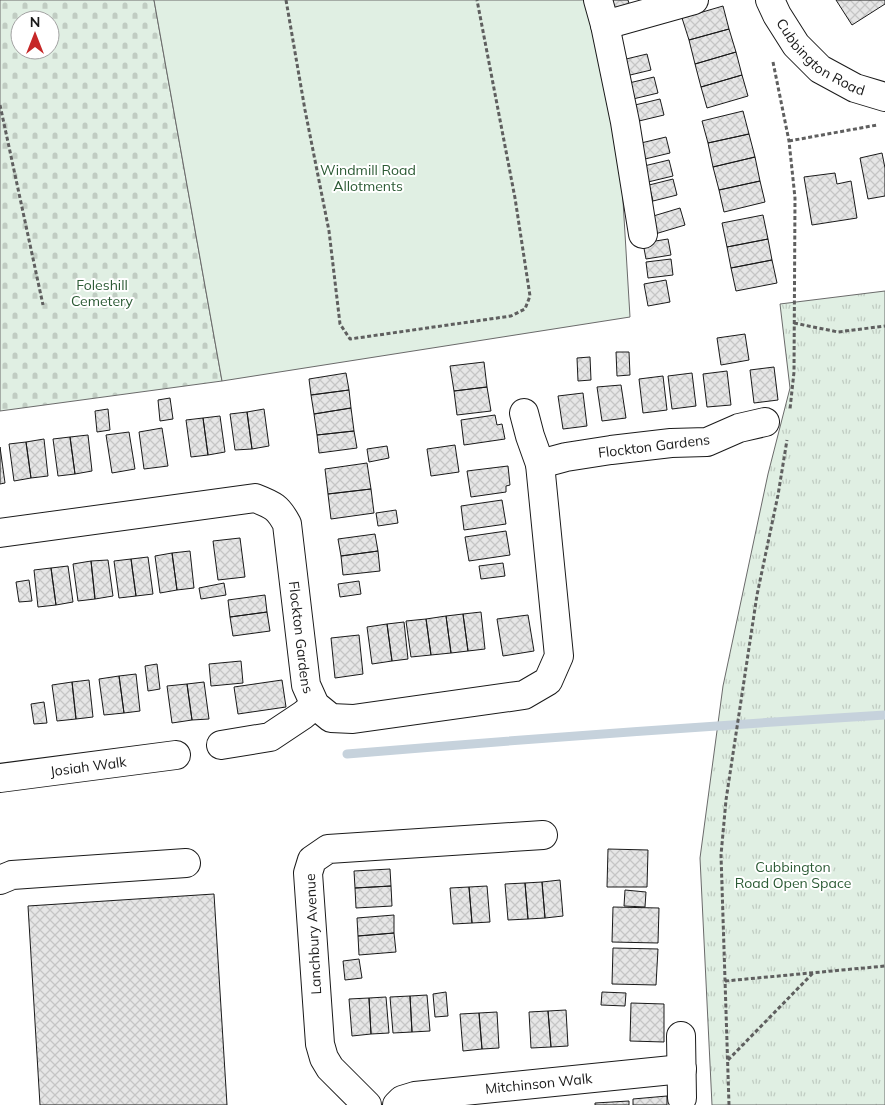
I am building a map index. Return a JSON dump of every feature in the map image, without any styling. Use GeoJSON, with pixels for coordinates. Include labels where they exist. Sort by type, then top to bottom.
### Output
{"type":"FeatureCollection","features":[{"type":"Feature","properties":{"kind":"street"},"geometry":{"type":"LineString","coordinates":[[643,234],[625,122],[602,13],[694,0]]}},
{"type":"Feature","properties":{"kind":"street","name":"Cubbington Road"},"geometry":{"type":"LineString","coordinates":[[770,0],[777,15],[796,44],[820,69],[854,88],[885,97]]}},
{"type":"Feature","properties":{"kind":"street","name":"Flockton Gardens"},"geometry":{"type":"LineString","coordinates":[[0,533],[255,498],[269,504],[280,512],[287,524],[306,685],[315,705],[332,718],[353,719],[524,695],[548,681],[559,656],[540,464],[524,413]]}},
{"type":"Feature","properties":{"kind":"street","name":"Flockton Gardens"},"geometry":{"type":"LineString","coordinates":[[540,464],[566,457],[611,450],[671,443],[707,442],[739,428],[781,425]]}},
{"type":"Feature","properties":{"kind":"street"},"geometry":{"type":"LineString","coordinates":[[221,745],[270,737],[315,705]]}},
{"type":"Feature","properties":{"kind":"street","name":"Josiah Walk"},"geometry":{"type":"LineString","coordinates":[[0,778],[176,754]]}},
{"type":"Feature","properties":{"kind":"street","name":"Lanchbury Avenue"},"geometry":{"type":"LineString","coordinates":[[368,1105],[330,1068],[324,1058],[320,1044],[308,872],[312,860],[328,849],[543,835]]}},
{"type":"Feature","properties":{"kind":"street"},"geometry":{"type":"LineString","coordinates":[[0,880],[12,875],[186,863]]}},
{"type":"Feature","properties":{"kind":"street"},"geometry":{"type":"LineString","coordinates":[[681,1036],[682,1098]]}},
{"type":"Feature","properties":{"kind":"street","name":"Mitchinson Walk"},"geometry":{"type":"LineString","coordinates":[[397,1105],[402,1100],[415,1096],[682,1069]]}},
{"type":"Feature","properties":{"kind":"path"},"geometry":{"type":"LineString","coordinates":[[286,0],[329,231],[340,324],[350,339],[511,316],[525,308],[530,296],[515,198],[477,0]]}},
{"type":"Feature","properties":{"kind":"path"},"geometry":{"type":"LineString","coordinates":[[729,1105],[721,855],[726,800],[757,594],[778,495],[781,425],[794,372],[795,198],[789,141],[773,58]]}},
{"type":"Feature","properties":{"kind":"path"},"geometry":{"type":"LineString","coordinates":[[0,105],[43,305]]}},
{"type":"Feature","properties":{"kind":"path"},"geometry":{"type":"LineString","coordinates":[[789,141],[885,123]]}},
{"type":"Feature","properties":{"kind":"path"},"geometry":{"type":"LineString","coordinates":[[794,324],[838,332],[885,326]]}},
{"type":"Feature","properties":{"kind":"path"},"geometry":{"type":"LineString","coordinates":[[725,981],[885,966]]}},
{"type":"Feature","properties":{"kind":"path"},"geometry":{"type":"LineString","coordinates":[[728,1060],[814,972]]}},
{"type":"Feature","properties":{"kind":"green space","name":"Foleshill Cemetery"},"geometry":{"type":"Polygon","coordinates":[[[0,0],[154,0],[222,381],[0,411],[0,0]]]}},
{"type":"Feature","properties":{"kind":"green space","name":"Windmill Road Allotments"},"geometry":{"type":"Polygon","coordinates":[[[154,0],[587,0],[599,45],[622,184],[630,317],[222,381],[154,0]]]}},
{"type":"Feature","properties":{"kind":"green space","name":"Cubbington Road Open Space"},"geometry":{"type":"Polygon","coordinates":[[[885,291],[885,1105],[712,1105],[700,858],[723,686],[768,474],[790,388],[780,304],[885,291]]]}},
{"type":"Feature","properties":{"kind":"building"},"geometry":{"type":"Polygon","coordinates":[[[608,0],[628,0],[632,13],[612,18],[608,0]]]}},
{"type":"Feature","properties":{"kind":"building"},"geometry":{"type":"Polygon","coordinates":[[[836,0],[885,0],[885,4],[852,25],[836,0]]]}},
{"type":"Feature","properties":{"kind":"building"},"geometry":{"type":"Polygon","coordinates":[[[723,6],[729,29],[689,40],[682,18],[723,6]]]}},
{"type":"Feature","properties":{"kind":"building"},"geometry":{"type":"Polygon","coordinates":[[[729,29],[736,52],[695,64],[689,40],[729,29]]]}},
{"type":"Feature","properties":{"kind":"building"},"geometry":{"type":"Polygon","coordinates":[[[736,52],[742,75],[701,87],[695,64],[736,52]]]}},
{"type":"Feature","properties":{"kind":"building"},"geometry":{"type":"Polygon","coordinates":[[[647,54],[651,70],[626,76],[622,60],[647,54]]]}},
{"type":"Feature","properties":{"kind":"building"},"geometry":{"type":"Polygon","coordinates":[[[742,75],[748,96],[707,108],[701,87],[742,75]]]}},
{"type":"Feature","properties":{"kind":"building"},"geometry":{"type":"Polygon","coordinates":[[[654,77],[658,93],[633,99],[629,83],[654,77]]]}},
{"type":"Feature","properties":{"kind":"building"},"geometry":{"type":"Polygon","coordinates":[[[660,99],[664,115],[639,121],[635,105],[660,99]]]}},
{"type":"Feature","properties":{"kind":"building"},"geometry":{"type":"Polygon","coordinates":[[[743,111],[749,134],[708,143],[702,121],[743,111]]]}},
{"type":"Feature","properties":{"kind":"building"},"geometry":{"type":"Polygon","coordinates":[[[749,134],[755,157],[713,167],[708,143],[749,134]]]}},
{"type":"Feature","properties":{"kind":"building"},"geometry":{"type":"Polygon","coordinates":[[[666,137],[670,153],[645,159],[641,143],[666,137]]]}},
{"type":"Feature","properties":{"kind":"building"},"geometry":{"type":"Polygon","coordinates":[[[882,153],[885,168],[885,196],[868,199],[860,158],[882,153]]]}},
{"type":"Feature","properties":{"kind":"building"},"geometry":{"type":"Polygon","coordinates":[[[755,157],[760,181],[719,190],[713,167],[755,157]]]}},
{"type":"Feature","properties":{"kind":"building"},"geometry":{"type":"Polygon","coordinates":[[[669,160],[673,176],[648,182],[644,166],[669,160]]]}},
{"type":"Feature","properties":{"kind":"building"},"geometry":{"type":"Polygon","coordinates":[[[835,173],[837,184],[851,181],[857,218],[812,225],[804,177],[835,173]]]}},
{"type":"Feature","properties":{"kind":"building"},"geometry":{"type":"Polygon","coordinates":[[[673,179],[677,195],[653,201],[649,185],[673,179]]]}},
{"type":"Feature","properties":{"kind":"building"},"geometry":{"type":"Polygon","coordinates":[[[760,181],[765,202],[724,212],[719,190],[760,181]]]}},
{"type":"Feature","properties":{"kind":"building"},"geometry":{"type":"Polygon","coordinates":[[[680,208],[685,225],[655,234],[650,217],[680,208]]]}},
{"type":"Feature","properties":{"kind":"building"},"geometry":{"type":"Polygon","coordinates":[[[763,215],[768,239],[727,247],[722,223],[763,215]]]}},
{"type":"Feature","properties":{"kind":"building"},"geometry":{"type":"Polygon","coordinates":[[[668,239],[671,255],[646,259],[643,243],[668,239]]]}},
{"type":"Feature","properties":{"kind":"building"},"geometry":{"type":"Polygon","coordinates":[[[768,239],[772,260],[731,268],[727,247],[768,239]]]}},
{"type":"Feature","properties":{"kind":"building"},"geometry":{"type":"Polygon","coordinates":[[[671,259],[673,275],[648,278],[646,262],[671,259]]]}},
{"type":"Feature","properties":{"kind":"building"},"geometry":{"type":"Polygon","coordinates":[[[772,260],[777,283],[736,291],[731,268],[772,260]]]}},
{"type":"Feature","properties":{"kind":"building"},"geometry":{"type":"Polygon","coordinates":[[[666,280],[670,302],[648,306],[644,284],[666,280]]]}},
{"type":"Feature","properties":{"kind":"building"},"geometry":{"type":"Polygon","coordinates":[[[745,334],[749,360],[721,365],[717,338],[745,334]]]}},
{"type":"Feature","properties":{"kind":"building"},"geometry":{"type":"Polygon","coordinates":[[[616,352],[629,352],[630,375],[617,376],[616,352]]]}},
{"type":"Feature","properties":{"kind":"building"},"geometry":{"type":"Polygon","coordinates":[[[590,357],[591,380],[578,381],[577,358],[590,357]]]}},
{"type":"Feature","properties":{"kind":"building"},"geometry":{"type":"Polygon","coordinates":[[[484,362],[487,387],[454,391],[450,366],[484,362]]]}},
{"type":"Feature","properties":{"kind":"building"},"geometry":{"type":"Polygon","coordinates":[[[774,367],[778,400],[754,403],[750,370],[774,367]]]}},
{"type":"Feature","properties":{"kind":"building"},"geometry":{"type":"Polygon","coordinates":[[[727,371],[731,405],[707,407],[703,374],[727,371]]]}},
{"type":"Feature","properties":{"kind":"building"},"geometry":{"type":"Polygon","coordinates":[[[346,373],[349,390],[311,395],[309,379],[346,373]]]}},
{"type":"Feature","properties":{"kind":"building"},"geometry":{"type":"Polygon","coordinates":[[[692,373],[696,406],[672,409],[668,376],[692,373]]]}},
{"type":"Feature","properties":{"kind":"building"},"geometry":{"type":"Polygon","coordinates":[[[663,376],[667,410],[643,413],[639,379],[663,376]]]}},
{"type":"Feature","properties":{"kind":"building"},"geometry":{"type":"Polygon","coordinates":[[[621,385],[626,418],[602,421],[597,387],[621,385]]]}},
{"type":"Feature","properties":{"kind":"building"},"geometry":{"type":"Polygon","coordinates":[[[487,387],[491,411],[457,415],[454,391],[487,387]]]}},
{"type":"Feature","properties":{"kind":"building"},"geometry":{"type":"Polygon","coordinates":[[[349,390],[351,408],[314,414],[311,395],[349,390]]]}},
{"type":"Feature","properties":{"kind":"building"},"geometry":{"type":"Polygon","coordinates":[[[583,393],[587,426],[563,429],[558,396],[583,393]]]}},
{"type":"Feature","properties":{"kind":"building"},"geometry":{"type":"Polygon","coordinates":[[[170,398],[173,419],[160,421],[158,400],[170,398]]]}},
{"type":"Feature","properties":{"kind":"building"},"geometry":{"type":"Polygon","coordinates":[[[351,408],[354,431],[317,435],[314,414],[351,408]]]}},
{"type":"Feature","properties":{"kind":"building"},"geometry":{"type":"Polygon","coordinates":[[[108,409],[110,430],[97,432],[95,411],[108,409]]]}},
{"type":"Feature","properties":{"kind":"building"},"geometry":{"type":"Polygon","coordinates":[[[264,409],[269,446],[252,449],[247,412],[264,409]]]}},
{"type":"Feature","properties":{"kind":"building"},"geometry":{"type":"Polygon","coordinates":[[[247,412],[252,449],[235,450],[230,414],[247,412]]]}},
{"type":"Feature","properties":{"kind":"building"},"geometry":{"type":"Polygon","coordinates":[[[495,415],[497,425],[502,424],[505,439],[464,445],[461,420],[495,415]]]}},
{"type":"Feature","properties":{"kind":"building"},"geometry":{"type":"Polygon","coordinates":[[[220,416],[225,452],[208,455],[203,418],[220,416]]]}},
{"type":"Feature","properties":{"kind":"building"},"geometry":{"type":"Polygon","coordinates":[[[203,418],[208,455],[191,457],[186,420],[203,418]]]}},
{"type":"Feature","properties":{"kind":"building"},"geometry":{"type":"Polygon","coordinates":[[[162,428],[168,466],[144,469],[139,432],[162,428]]]}},
{"type":"Feature","properties":{"kind":"building"},"geometry":{"type":"Polygon","coordinates":[[[354,431],[357,448],[319,453],[317,435],[354,431]]]}},
{"type":"Feature","properties":{"kind":"building"},"geometry":{"type":"Polygon","coordinates":[[[129,432],[135,469],[112,473],[106,435],[129,432]]]}},
{"type":"Feature","properties":{"kind":"building"},"geometry":{"type":"Polygon","coordinates":[[[88,435],[92,471],[75,474],[70,437],[88,435]]]}},
{"type":"Feature","properties":{"kind":"building"},"geometry":{"type":"Polygon","coordinates":[[[70,437],[75,474],[58,476],[53,439],[70,437]]]}},
{"type":"Feature","properties":{"kind":"building"},"geometry":{"type":"Polygon","coordinates":[[[44,439],[48,476],[31,478],[26,442],[44,439]]]}},
{"type":"Feature","properties":{"kind":"building"},"geometry":{"type":"Polygon","coordinates":[[[26,442],[31,478],[14,481],[9,444],[26,442]]]}},
{"type":"Feature","properties":{"kind":"building"},"geometry":{"type":"Polygon","coordinates":[[[455,445],[459,472],[431,476],[427,449],[455,445]]]}},
{"type":"Feature","properties":{"kind":"building"},"geometry":{"type":"Polygon","coordinates":[[[387,446],[389,458],[369,462],[367,449],[387,446]]]}},
{"type":"Feature","properties":{"kind":"building"},"geometry":{"type":"Polygon","coordinates":[[[0,447],[5,483],[0,484],[0,447]]]}},
{"type":"Feature","properties":{"kind":"building"},"geometry":{"type":"Polygon","coordinates":[[[367,463],[371,489],[328,494],[325,469],[367,463]]]}},
{"type":"Feature","properties":{"kind":"building"},"geometry":{"type":"Polygon","coordinates":[[[508,466],[510,485],[506,486],[506,492],[471,497],[467,471],[508,466]]]}},
{"type":"Feature","properties":{"kind":"building"},"geometry":{"type":"Polygon","coordinates":[[[371,489],[374,513],[331,519],[328,494],[371,489]]]}},
{"type":"Feature","properties":{"kind":"building"},"geometry":{"type":"Polygon","coordinates":[[[502,500],[506,524],[464,530],[461,506],[502,500]]]}},
{"type":"Feature","properties":{"kind":"building"},"geometry":{"type":"Polygon","coordinates":[[[396,510],[398,523],[378,526],[376,513],[396,510]]]}},
{"type":"Feature","properties":{"kind":"building"},"geometry":{"type":"Polygon","coordinates":[[[506,531],[510,555],[469,561],[465,537],[506,531]]]}},
{"type":"Feature","properties":{"kind":"building"},"geometry":{"type":"Polygon","coordinates":[[[375,534],[378,551],[341,556],[338,539],[375,534]]]}},
{"type":"Feature","properties":{"kind":"building"},"geometry":{"type":"Polygon","coordinates":[[[240,538],[245,577],[218,580],[213,541],[240,538]]]}},
{"type":"Feature","properties":{"kind":"building"},"geometry":{"type":"Polygon","coordinates":[[[190,551],[194,588],[177,590],[172,553],[190,551]]]}},
{"type":"Feature","properties":{"kind":"building"},"geometry":{"type":"Polygon","coordinates":[[[378,551],[380,571],[343,575],[341,556],[378,551]]]}},
{"type":"Feature","properties":{"kind":"building"},"geometry":{"type":"Polygon","coordinates":[[[172,553],[177,590],[160,593],[155,556],[172,553]]]}},
{"type":"Feature","properties":{"kind":"building"},"geometry":{"type":"Polygon","coordinates":[[[148,557],[153,594],[136,596],[131,559],[148,557]]]}},
{"type":"Feature","properties":{"kind":"building"},"geometry":{"type":"Polygon","coordinates":[[[131,559],[136,596],[119,598],[114,561],[131,559]]]}},
{"type":"Feature","properties":{"kind":"building"},"geometry":{"type":"Polygon","coordinates":[[[108,560],[113,596],[95,599],[91,561],[108,560]]]}},
{"type":"Feature","properties":{"kind":"building"},"geometry":{"type":"Polygon","coordinates":[[[91,561],[95,599],[78,601],[73,564],[91,561]]]}},
{"type":"Feature","properties":{"kind":"building"},"geometry":{"type":"Polygon","coordinates":[[[503,563],[505,576],[481,579],[479,566],[503,563]]]}},
{"type":"Feature","properties":{"kind":"building"},"geometry":{"type":"Polygon","coordinates":[[[68,566],[73,602],[56,605],[51,568],[68,566]]]}},
{"type":"Feature","properties":{"kind":"building"},"geometry":{"type":"Polygon","coordinates":[[[51,568],[56,605],[38,607],[34,570],[51,568]]]}},
{"type":"Feature","properties":{"kind":"building"},"geometry":{"type":"Polygon","coordinates":[[[29,580],[32,601],[19,602],[16,582],[29,580]]]}},
{"type":"Feature","properties":{"kind":"building"},"geometry":{"type":"Polygon","coordinates":[[[359,581],[361,594],[340,597],[338,584],[359,581]]]}},
{"type":"Feature","properties":{"kind":"building"},"geometry":{"type":"Polygon","coordinates":[[[224,583],[226,595],[201,599],[199,588],[224,583]]]}},
{"type":"Feature","properties":{"kind":"building"},"geometry":{"type":"Polygon","coordinates":[[[265,595],[267,612],[230,617],[228,600],[265,595]]]}},
{"type":"Feature","properties":{"kind":"building"},"geometry":{"type":"Polygon","coordinates":[[[267,612],[270,631],[233,636],[230,617],[267,612]]]}},
{"type":"Feature","properties":{"kind":"building"},"geometry":{"type":"Polygon","coordinates":[[[481,612],[485,649],[468,651],[463,614],[481,612]]]}},
{"type":"Feature","properties":{"kind":"building"},"geometry":{"type":"Polygon","coordinates":[[[463,614],[468,651],[451,653],[446,616],[463,614]]]}},
{"type":"Feature","properties":{"kind":"building"},"geometry":{"type":"Polygon","coordinates":[[[528,615],[534,651],[503,656],[497,619],[528,615]]]}},
{"type":"Feature","properties":{"kind":"building"},"geometry":{"type":"Polygon","coordinates":[[[446,616],[451,653],[431,655],[426,619],[446,616]]]}},
{"type":"Feature","properties":{"kind":"building"},"geometry":{"type":"Polygon","coordinates":[[[426,619],[431,655],[411,657],[406,621],[426,619]]]}},
{"type":"Feature","properties":{"kind":"building"},"geometry":{"type":"Polygon","coordinates":[[[404,622],[408,659],[392,661],[387,624],[404,622]]]}},
{"type":"Feature","properties":{"kind":"building"},"geometry":{"type":"Polygon","coordinates":[[[387,624],[392,661],[372,664],[367,627],[387,624]]]}},
{"type":"Feature","properties":{"kind":"building"},"geometry":{"type":"Polygon","coordinates":[[[359,635],[363,674],[335,678],[331,638],[359,635]]]}},
{"type":"Feature","properties":{"kind":"building"},"geometry":{"type":"Polygon","coordinates":[[[241,661],[243,683],[211,686],[209,664],[241,661]]]}},
{"type":"Feature","properties":{"kind":"building"},"geometry":{"type":"Polygon","coordinates":[[[157,664],[160,689],[148,691],[145,666],[157,664]]]}},
{"type":"Feature","properties":{"kind":"building"},"geometry":{"type":"Polygon","coordinates":[[[136,674],[140,711],[124,713],[119,676],[136,674]]]}},
{"type":"Feature","properties":{"kind":"building"},"geometry":{"type":"Polygon","coordinates":[[[119,676],[124,713],[104,715],[99,679],[119,676]]]}},
{"type":"Feature","properties":{"kind":"building"},"geometry":{"type":"Polygon","coordinates":[[[89,680],[93,717],[76,719],[72,682],[89,680]]]}},
{"type":"Feature","properties":{"kind":"building"},"geometry":{"type":"Polygon","coordinates":[[[282,680],[286,707],[238,714],[234,687],[282,680]]]}},
{"type":"Feature","properties":{"kind":"building"},"geometry":{"type":"Polygon","coordinates":[[[72,682],[76,719],[57,721],[52,685],[72,682]]]}},
{"type":"Feature","properties":{"kind":"building"},"geometry":{"type":"Polygon","coordinates":[[[204,682],[209,719],[192,720],[187,684],[204,682]]]}},
{"type":"Feature","properties":{"kind":"building"},"geometry":{"type":"Polygon","coordinates":[[[187,684],[192,720],[172,723],[167,686],[187,684]]]}},
{"type":"Feature","properties":{"kind":"building"},"geometry":{"type":"Polygon","coordinates":[[[44,702],[47,723],[34,724],[31,704],[44,702]]]}},
{"type":"Feature","properties":{"kind":"building"},"geometry":{"type":"Polygon","coordinates":[[[608,849],[648,850],[647,887],[607,887],[608,849]]]}},
{"type":"Feature","properties":{"kind":"building"},"geometry":{"type":"Polygon","coordinates":[[[390,869],[391,886],[355,888],[354,871],[390,869]]]}},
{"type":"Feature","properties":{"kind":"building"},"geometry":{"type":"Polygon","coordinates":[[[560,880],[563,916],[545,918],[542,882],[560,880]]]}},
{"type":"Feature","properties":{"kind":"building"},"geometry":{"type":"Polygon","coordinates":[[[542,882],[545,918],[528,919],[525,883],[542,882]]]}},
{"type":"Feature","properties":{"kind":"building"},"geometry":{"type":"Polygon","coordinates":[[[525,883],[528,919],[508,920],[505,884],[525,883]]]}},
{"type":"Feature","properties":{"kind":"building"},"geometry":{"type":"Polygon","coordinates":[[[391,886],[392,906],[356,908],[355,888],[391,886]]]}},
{"type":"Feature","properties":{"kind":"building"},"geometry":{"type":"Polygon","coordinates":[[[487,886],[490,922],[472,923],[469,887],[487,886]]]}},
{"type":"Feature","properties":{"kind":"building"},"geometry":{"type":"Polygon","coordinates":[[[469,887],[472,923],[453,924],[450,888],[469,887]]]}},
{"type":"Feature","properties":{"kind":"building"},"geometry":{"type":"Polygon","coordinates":[[[625,890],[646,892],[645,907],[624,906],[625,890]]]}},
{"type":"Feature","properties":{"kind":"building"},"geometry":{"type":"Polygon","coordinates":[[[214,894],[227,1105],[40,1105],[28,906],[214,894]]]}},
{"type":"Feature","properties":{"kind":"building"},"geometry":{"type":"Polygon","coordinates":[[[613,907],[659,908],[658,943],[612,942],[613,907]]]}},
{"type":"Feature","properties":{"kind":"building"},"geometry":{"type":"Polygon","coordinates":[[[394,915],[394,933],[358,936],[357,918],[394,915]]]}},
{"type":"Feature","properties":{"kind":"building"},"geometry":{"type":"Polygon","coordinates":[[[394,933],[396,952],[359,955],[358,936],[394,933]]]}},
{"type":"Feature","properties":{"kind":"building"},"geometry":{"type":"Polygon","coordinates":[[[613,948],[658,949],[656,985],[612,984],[613,948]]]}},
{"type":"Feature","properties":{"kind":"building"},"geometry":{"type":"Polygon","coordinates":[[[359,959],[362,978],[345,980],[343,961],[359,959]]]}},
{"type":"Feature","properties":{"kind":"building"},"geometry":{"type":"Polygon","coordinates":[[[446,992],[448,1016],[435,1017],[433,994],[446,992]]]}},
{"type":"Feature","properties":{"kind":"building"},"geometry":{"type":"Polygon","coordinates":[[[602,992],[626,993],[625,1006],[601,1005],[602,992]]]}},
{"type":"Feature","properties":{"kind":"building"},"geometry":{"type":"Polygon","coordinates":[[[427,995],[430,1031],[412,1032],[410,996],[427,995]]]}},
{"type":"Feature","properties":{"kind":"building"},"geometry":{"type":"Polygon","coordinates":[[[410,996],[412,1032],[393,1033],[390,997],[410,996]]]}},
{"type":"Feature","properties":{"kind":"building"},"geometry":{"type":"Polygon","coordinates":[[[386,997],[389,1033],[371,1034],[369,998],[386,997]]]}},
{"type":"Feature","properties":{"kind":"building"},"geometry":{"type":"Polygon","coordinates":[[[369,998],[371,1034],[352,1036],[349,999],[369,998]]]}},
{"type":"Feature","properties":{"kind":"building"},"geometry":{"type":"Polygon","coordinates":[[[631,1003],[664,1004],[664,1042],[630,1041],[631,1003]]]}},
{"type":"Feature","properties":{"kind":"building"},"geometry":{"type":"Polygon","coordinates":[[[566,1010],[568,1046],[551,1047],[548,1011],[566,1010]]]}},
{"type":"Feature","properties":{"kind":"building"},"geometry":{"type":"Polygon","coordinates":[[[548,1011],[551,1047],[531,1048],[529,1012],[548,1011]]]}},
{"type":"Feature","properties":{"kind":"building"},"geometry":{"type":"Polygon","coordinates":[[[497,1012],[499,1048],[482,1049],[479,1013],[497,1012]]]}},
{"type":"Feature","properties":{"kind":"building"},"geometry":{"type":"Polygon","coordinates":[[[479,1013],[482,1049],[463,1051],[460,1014],[479,1013]]]}},
{"type":"Feature","properties":{"kind":"building"},"geometry":{"type":"Polygon","coordinates":[[[667,1096],[667,1105],[633,1105],[633,1099],[667,1096]]]}},
{"type":"Feature","properties":{"kind":"building"},"geometry":{"type":"Polygon","coordinates":[[[629,1101],[629,1105],[595,1105],[595,1103],[629,1101]]]}},
{"type":"Feature","properties":{"kind":"waterway"},"geometry":{"type":"LineString","coordinates":[[347,754],[885,715]]}}]}
